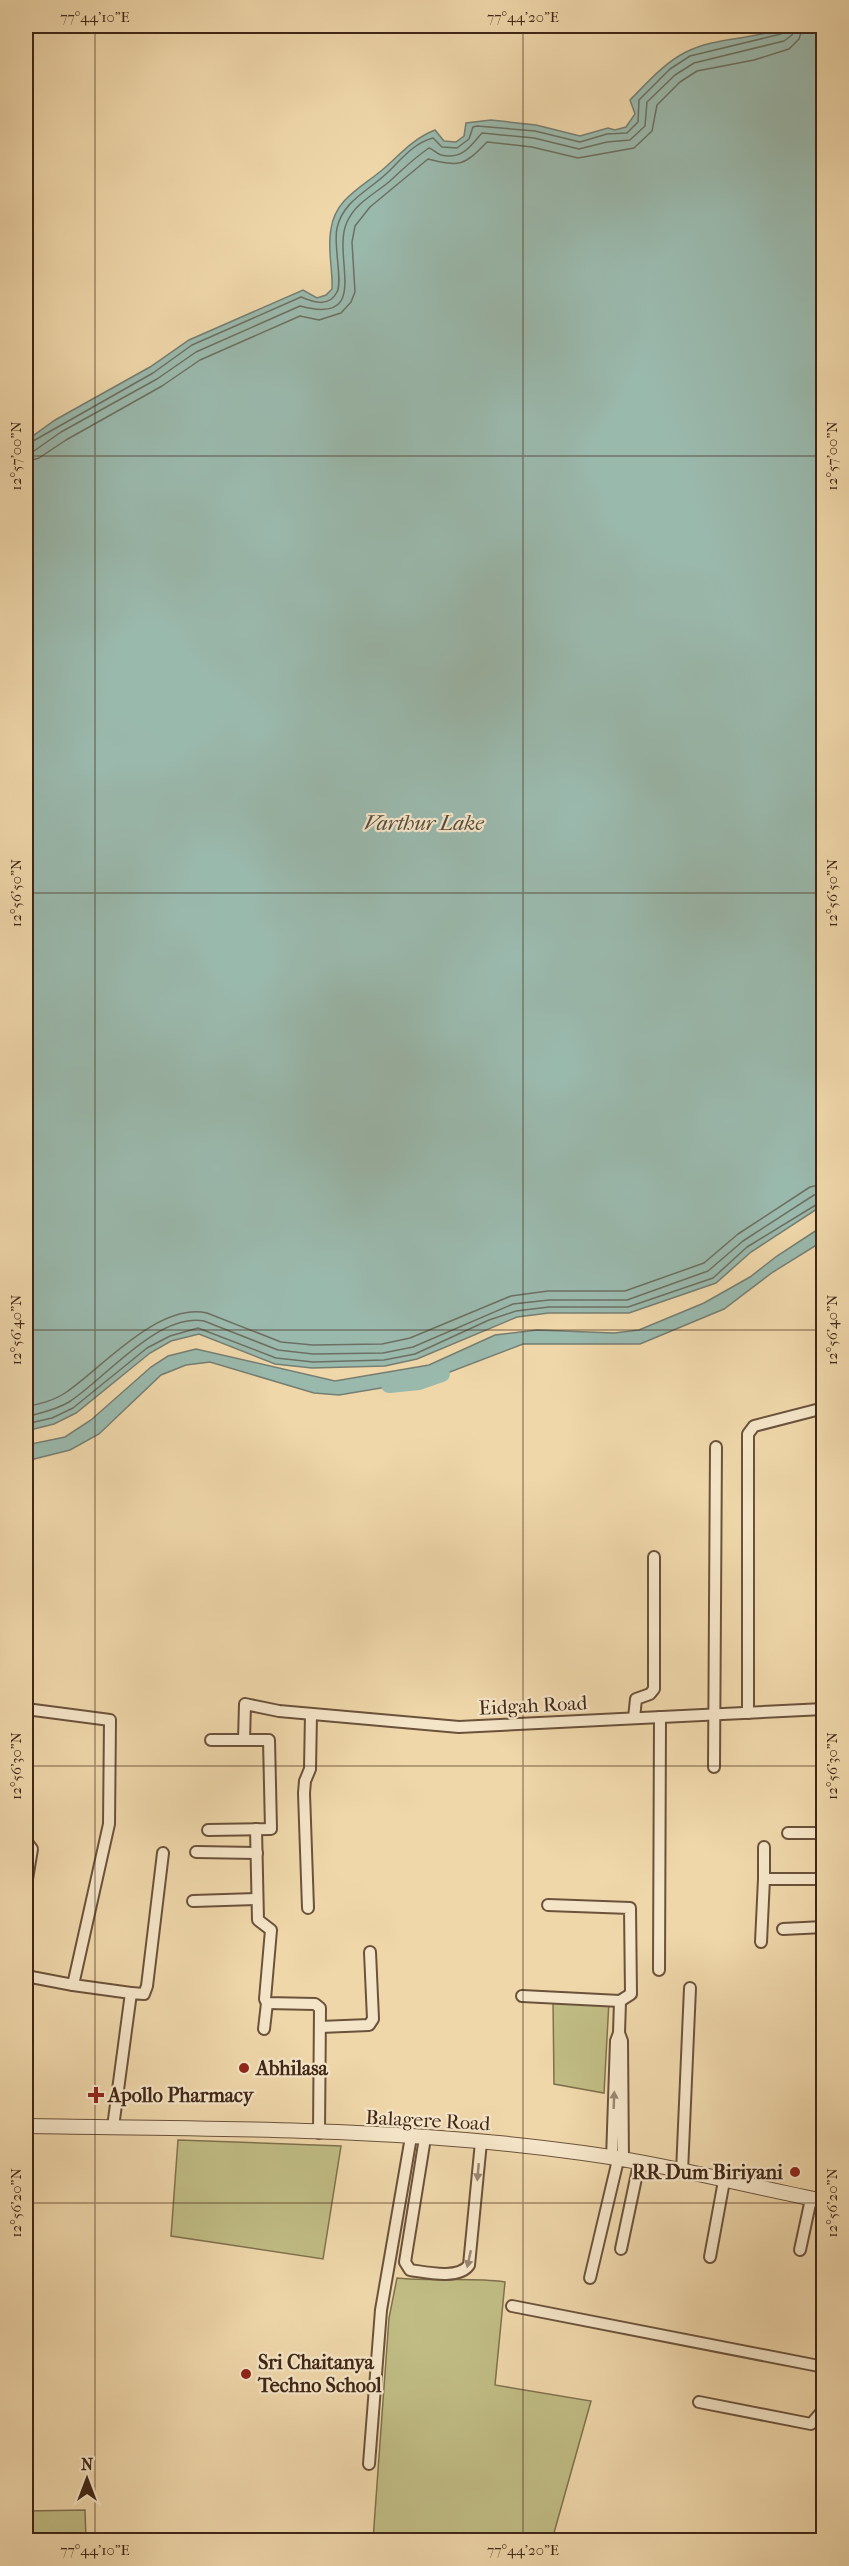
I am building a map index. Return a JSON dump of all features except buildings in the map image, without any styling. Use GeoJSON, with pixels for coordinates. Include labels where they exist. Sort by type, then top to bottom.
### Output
{"type":"FeatureCollection","features":[{"type":"Feature","properties":{"kind":"street"},"geometry":{"type":"LineString","coordinates":[[748,1713],[748,1434],[754,1426],[824,1408]]}},
{"type":"Feature","properties":{"kind":"street"},"geometry":{"type":"LineString","coordinates":[[714,1767],[716,1447]]}},
{"type":"Feature","properties":{"kind":"street"},"geometry":{"type":"LineString","coordinates":[[634,1718],[636,1699],[650,1694],[654,1689],[654,1557]]}},
{"type":"Feature","properties":{"kind":"street","name":"Eidgah Road"},"geometry":{"type":"LineString","coordinates":[[244,1740],[245,1704],[310,1714],[459,1727],[824,1709]]}},
{"type":"Feature","properties":{"kind":"street"},"geometry":{"type":"LineString","coordinates":[[26,1709],[110,1720],[109,1824],[73,1985]]}},
{"type":"Feature","properties":{"kind":"street"},"geometry":{"type":"LineString","coordinates":[[308,1908],[304,1793],[305,1781],[310,1769],[310,1714]]}},
{"type":"Feature","properties":{"kind":"street"},"geometry":{"type":"LineString","coordinates":[[659,1970],[660,1717]]}},
{"type":"Feature","properties":{"kind":"street"},"geometry":{"type":"LineString","coordinates":[[208,1830],[271,1829],[269,1740],[211,1740]]}},
{"type":"Feature","properties":{"kind":"street"},"geometry":{"type":"LineString","coordinates":[[256,1829],[258,1920],[271,1930],[264,2029]]}},
{"type":"Feature","properties":{"kind":"street"},"geometry":{"type":"LineString","coordinates":[[788,1833],[824,1833]]}},
{"type":"Feature","properties":{"kind":"street"},"geometry":{"type":"LineString","coordinates":[[26,1841],[32,1849],[26,1885]]}},
{"type":"Feature","properties":{"kind":"street"},"geometry":{"type":"LineString","coordinates":[[761,1942],[764,1846]]}},
{"type":"Feature","properties":{"kind":"street"},"geometry":{"type":"LineString","coordinates":[[26,1976],[73,1985],[144,1994],[147,1986],[164,1852]]}},
{"type":"Feature","properties":{"kind":"street"},"geometry":{"type":"LineString","coordinates":[[196,1852],[257,1852]]}},
{"type":"Feature","properties":{"kind":"street"},"geometry":{"type":"LineString","coordinates":[[764,1879],[824,1879]]}},
{"type":"Feature","properties":{"kind":"street"},"geometry":{"type":"LineString","coordinates":[[193,1901],[257,1899]]}},
{"type":"Feature","properties":{"kind":"street"},"geometry":{"type":"LineString","coordinates":[[522,1996],[620,2001],[631,1994],[630,1908],[548,1905]]}},
{"type":"Feature","properties":{"kind":"street"},"geometry":{"type":"LineString","coordinates":[[783,1929],[824,1928]]}},
{"type":"Feature","properties":{"kind":"street"},"geometry":{"type":"LineString","coordinates":[[320,2027],[369,2025],[373,2019],[370,1952]]}},
{"type":"Feature","properties":{"kind":"street"},"geometry":{"type":"LineString","coordinates":[[682,2172],[690,1988]]}},
{"type":"Feature","properties":{"kind":"street"},"geometry":{"type":"LineString","coordinates":[[113,2127],[131,1993]]}},
{"type":"Feature","properties":{"kind":"street"},"geometry":{"type":"LineString","coordinates":[[590,2278],[618,2160],[622,2041],[619,2032],[620,2001]]}},
{"type":"Feature","properties":{"kind":"street"},"geometry":{"type":"LineString","coordinates":[[267,2003],[315,2004],[320,2008],[319,2133]]}},
{"type":"Feature","properties":{"kind":"street","name":"Balagere Road"},"geometry":{"type":"LineString","coordinates":[[26,2126],[319,2133],[481,2142],[618,2160],[817,2200]]}},
{"type":"Feature","properties":{"kind":"street"},"geometry":{"type":"LineString","coordinates":[[418,2138],[405,2262],[410,2270],[451,2273],[462,2272],[469,2265],[481,2142]]}},
{"type":"Feature","properties":{"kind":"street"},"geometry":{"type":"LineString","coordinates":[[369,2464],[381,2310],[418,2138]]}},
{"type":"Feature","properties":{"kind":"street"},"geometry":{"type":"LineString","coordinates":[[621,2249],[639,2164]]}},
{"type":"Feature","properties":{"kind":"street"},"geometry":{"type":"LineString","coordinates":[[710,2257],[724,2181]]}},
{"type":"Feature","properties":{"kind":"street"},"geometry":{"type":"LineString","coordinates":[[800,2250],[817,2200]]}},
{"type":"Feature","properties":{"kind":"street"},"geometry":{"type":"LineString","coordinates":[[512,2306],[824,2367]]}},
{"type":"Feature","properties":{"kind":"street"},"geometry":{"type":"LineString","coordinates":[[699,2402],[811,2424],[824,2409]]}},
{"type":"Feature","properties":{"kind":"shaded area"},"geometry":{"type":"Polygon","coordinates":[[[553,2001],[609,2001],[604,2093],[554,2084],[553,2001]]]}},
{"type":"Feature","properties":{"kind":"shaded area"},"geometry":{"type":"Polygon","coordinates":[[[178,2140],[341,2146],[323,2259],[171,2236],[178,2140]]]}},
{"type":"Feature","properties":{"kind":"shaded area"},"geometry":{"type":"Polygon","coordinates":[[[397,2278],[505,2282],[495,2385],[591,2401],[552,2540],[373,2540],[389,2318],[397,2278]]]}},
{"type":"Feature","properties":{"kind":"shaded area"},"geometry":{"type":"Polygon","coordinates":[[[85,2510],[86,2540],[26,2540],[26,2511],[85,2510]]]}},
{"type":"Feature","properties":{"kind":"water","name":"Varthur Lake"},"geometry":{"type":"Polygon","coordinates":[[[785,26],[824,26],[823,1205],[751,1252],[716,1283],[629,1313],[549,1313],[517,1317],[417,1359],[385,1366],[312,1368],[275,1364],[199,1334],[171,1341],[150,1353],[76,1413],[54,1424],[26,1431],[26,441],[55,420],[150,367],[189,340],[303,290],[317,298],[326,295],[332,289],[330,236],[333,219],[343,202],[413,143],[427,134],[435,130],[444,141],[456,142],[464,136],[466,123],[491,120],[536,125],[580,136],[608,128],[615,130],[626,127],[635,114],[630,100],[670,62],[686,52],[710,43],[761,34],[785,26]]]}},
{"type":"Feature","properties":{"kind":"water"},"geometry":{"type":"Polygon","coordinates":[[[823,1226],[823,1241],[773,1272],[724,1309],[640,1344],[523,1344],[429,1380],[339,1395],[314,1393],[210,1362],[186,1365],[161,1375],[99,1434],[70,1450],[26,1461],[26,1445],[65,1437],[91,1420],[151,1367],[168,1356],[196,1349],[335,1381],[429,1365],[495,1335],[537,1330],[614,1333],[639,1330],[704,1303],[750,1277],[823,1226]]]}},
{"type":"Feature","properties":{"kind":"waterway"},"geometry":{"type":"LineString","coordinates":[[389,1385],[419,1382],[442,1374]]}},
{"type":"Feature","properties":{"kind":"place","name":"Abhilasa"},"geometry":{"type":"Point","coordinates":[244,2068]}},
{"type":"Feature","properties":{"kind":"place","name":"Apollo Pharmacy"},"geometry":{"type":"Point","coordinates":[96,2095]}},
{"type":"Feature","properties":{"kind":"place","name":"RR Dum Biriyani"},"geometry":{"type":"Point","coordinates":[795,2172]}},
{"type":"Feature","properties":{"kind":"place","name":"Sri Chaitanya Techno School"},"geometry":{"type":"Point","coordinates":[246,2374]}}]}
